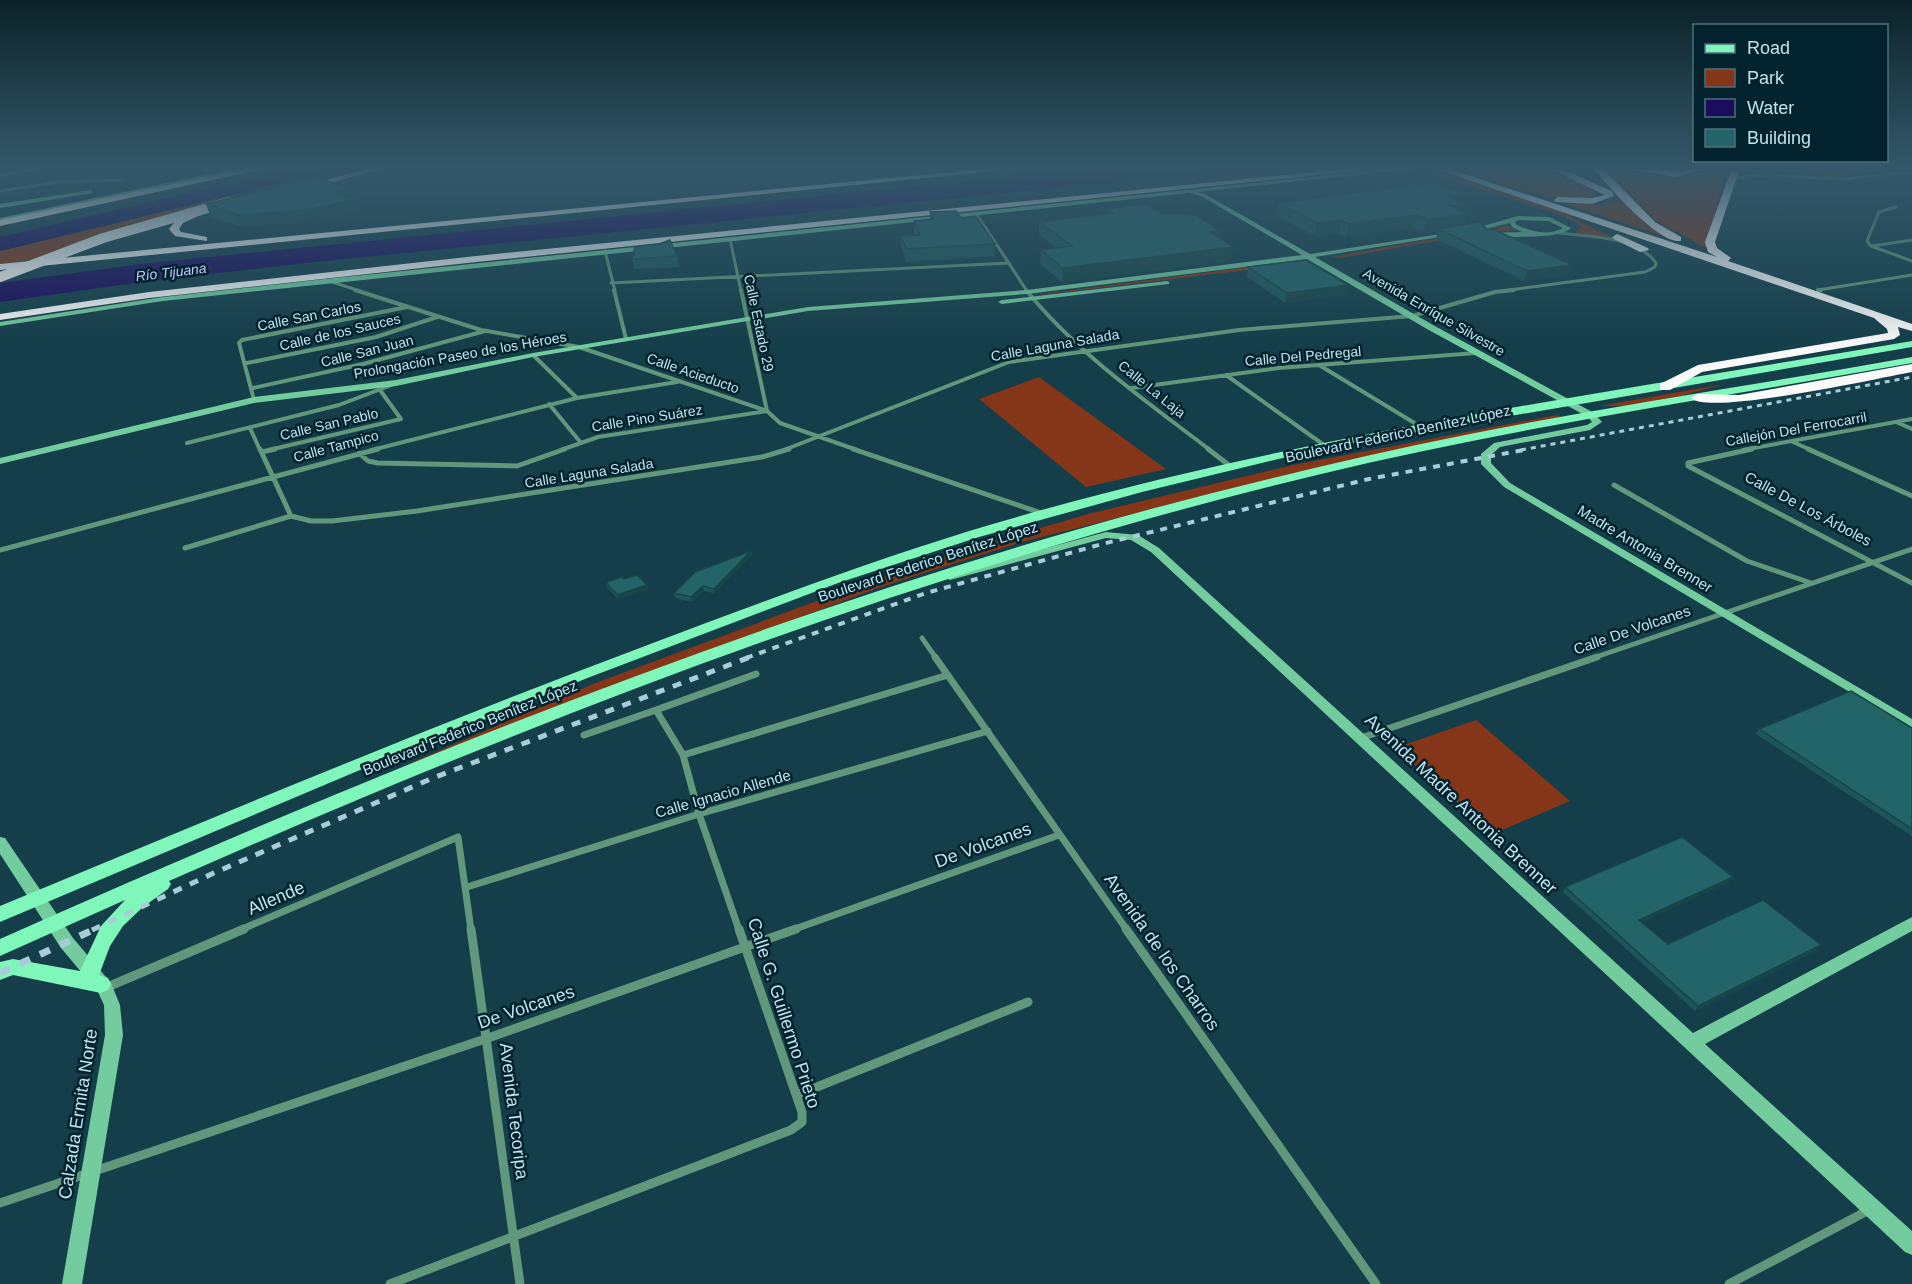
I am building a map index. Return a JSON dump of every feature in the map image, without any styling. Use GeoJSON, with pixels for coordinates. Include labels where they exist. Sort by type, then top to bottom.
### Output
{"type":"FeatureCollection","features":[{"type":"Feature","properties":{"kind":"highway"},"geometry":{"type":"LineString","coordinates":[[0,277],[135,228]]}},
{"type":"Feature","properties":{"kind":"highway"},"geometry":{"type":"LineString","coordinates":[[175,228],[178,234],[204,239],[312,228]]}},
{"type":"Feature","properties":{"kind":"highway"},"geometry":{"type":"LineString","coordinates":[[169,249],[317,228]]}},
{"type":"Feature","properties":{"kind":"highway"},"geometry":{"type":"LineString","coordinates":[[0,267],[390,228]]}},
{"type":"Feature","properties":{"kind":"highway"},"geometry":{"type":"LineString","coordinates":[[0,317],[195,290],[778,228]]}},
{"type":"Feature","properties":{"kind":"highway"},"geometry":{"type":"LineString","coordinates":[[1601,228],[1644,250]]}},
{"type":"Feature","properties":{"kind":"highway"},"geometry":{"type":"LineString","coordinates":[[1620,228],[1912,328]]}},
{"type":"Feature","properties":{"kind":"highway"},"geometry":{"type":"LineString","coordinates":[[1631,228],[1912,321]]}},
{"type":"Feature","properties":{"kind":"highway"},"geometry":{"type":"LineString","coordinates":[[1659,228],[1704,252]]}},
{"type":"Feature","properties":{"kind":"highway"},"geometry":{"type":"LineString","coordinates":[[1716,228],[1710,246],[1715,252],[1733,262]]}},
{"type":"Feature","properties":{"kind":"highway"},"geometry":{"type":"LineString","coordinates":[[407,266],[564,256]]}},
{"type":"Feature","properties":{"kind":"highway"},"geometry":{"type":"LineString","coordinates":[[41,316],[195,290]]}},
{"type":"Feature","properties":{"kind":"highway"},"geometry":{"type":"LineString","coordinates":[[1870,314],[1893,328],[1894,335],[1888,337]]}},
{"type":"Feature","properties":{"kind":"highway"},"geometry":{"type":"LineString","coordinates":[[1665,387],[1698,369],[1888,337],[1912,336]]}},
{"type":"Feature","properties":{"kind":"highway"},"geometry":{"type":"LineString","coordinates":[[1697,398],[1739,399],[1912,368]]}},
{"type":"Feature","properties":{"kind":"main road","name":"Boulevard Federico Benítez López"},"geometry":{"type":"LineString","coordinates":[[0,914],[376,757],[897,557],[1045,514],[1230,466],[1324,445],[1912,344]]}},
{"type":"Feature","properties":{"kind":"main road"},"geometry":{"type":"LineString","coordinates":[[1697,398],[1717,387],[1912,352]]}},
{"type":"Feature","properties":{"kind":"main road","name":"Boulevard Federico Benítez López"},"geometry":{"type":"LineString","coordinates":[[0,948],[190,864],[550,716],[699,660],[931,579],[1086,531],[1319,470],[1470,436],[1912,360]]}},
{"type":"Feature","properties":{"kind":"main road"},"geometry":{"type":"LineString","coordinates":[[0,971],[13,967],[99,981],[97,949],[113,921],[142,897],[190,864]]}},
{"type":"Feature","properties":{"kind":"street"},"geometry":{"type":"LineString","coordinates":[[0,324],[41,316],[326,280],[835,228]]}},
{"type":"Feature","properties":{"kind":"street","name":"Calle La Laja"},"geometry":{"type":"LineString","coordinates":[[988,228],[1028,292],[1085,351],[1230,466]]}},
{"type":"Feature","properties":{"kind":"street","name":"Avenida Enríque Silvestre"},"geometry":{"type":"LineString","coordinates":[[1261,228],[1311,256],[1327,262],[1476,353],[1591,415]]}},
{"type":"Feature","properties":{"kind":"street","name":"Prolongación Paseo de los Héroes"},"geometry":{"type":"LineString","coordinates":[[0,461],[254,400],[396,383],[533,355],[822,307],[1028,292],[1311,256],[1485,228]]}},
{"type":"Feature","properties":{"kind":"street"},"geometry":{"type":"LineString","coordinates":[[1518,228],[1540,233]]}},
{"type":"Feature","properties":{"kind":"street","name":"Prolongación Paseo de los Héroes"},"geometry":{"type":"LineString","coordinates":[[1559,233],[1568,228]]}},
{"type":"Feature","properties":{"kind":"street"},"geometry":{"type":"LineString","coordinates":[[1873,228],[1868,241],[1871,246],[1912,261]]}},
{"type":"Feature","properties":{"kind":"street"},"geometry":{"type":"LineString","coordinates":[[1465,238],[1499,234],[1559,233],[1603,239],[1644,250]]}},
{"type":"Feature","properties":{"kind":"street","name":"Calle Estado 29"},"geometry":{"type":"LineString","coordinates":[[730,239],[767,411]]}},
{"type":"Feature","properties":{"kind":"street"},"geometry":{"type":"LineString","coordinates":[[1362,256],[1454,240]]}},
{"type":"Feature","properties":{"kind":"street"},"geometry":{"type":"LineString","coordinates":[[1871,246],[1912,240]]}},
{"type":"Feature","properties":{"kind":"street","name":"Calle Laguna Salada"},"geometry":{"type":"LineString","coordinates":[[291,516],[311,521],[333,521],[417,512],[762,457],[822,437],[992,368],[1085,351],[1239,330],[1412,316],[1495,292],[1645,272],[1655,267],[1656,263],[1652,255],[1644,250]]}},
{"type":"Feature","properties":{"kind":"street"},"geometry":{"type":"LineString","coordinates":[[605,251],[626,339]]}},
{"type":"Feature","properties":{"kind":"street","name":"Prolongación Paseo de los Héroes"},"geometry":{"type":"LineString","coordinates":[[929,300],[1035,300],[1327,262]]}},
{"type":"Feature","properties":{"kind":"street"},"geometry":{"type":"LineString","coordinates":[[611,282],[1009,263]]}},
{"type":"Feature","properties":{"kind":"street"},"geometry":{"type":"LineString","coordinates":[[1818,290],[1912,275]]}},
{"type":"Feature","properties":{"kind":"street","name":"Calle Acieducto"},"geometry":{"type":"LineString","coordinates":[[326,280],[437,318],[485,331],[579,347],[767,411],[780,423],[1045,514]]}},
{"type":"Feature","properties":{"kind":"street","name":"Calle San Carlos"},"geometry":{"type":"LineString","coordinates":[[254,400],[247,363],[239,343],[244,339],[407,307]]}},
{"type":"Feature","properties":{"kind":"street","name":"Calle de los Sauces"},"geometry":{"type":"LineString","coordinates":[[247,363],[376,337],[437,318]]}},
{"type":"Feature","properties":{"kind":"street","name":"Calle San Juan"},"geometry":{"type":"LineString","coordinates":[[252,388],[363,364],[485,331]]}},
{"type":"Feature","properties":{"kind":"street","name":"Calle Del Pedregal"},"geometry":{"type":"LineString","coordinates":[[1132,388],[1318,365],[1476,353]]}},
{"type":"Feature","properties":{"kind":"street"},"geometry":{"type":"LineString","coordinates":[[533,355],[577,398]]}},
{"type":"Feature","properties":{"kind":"street"},"geometry":{"type":"LineString","coordinates":[[1318,365],[1421,427]]}},
{"type":"Feature","properties":{"kind":"street"},"geometry":{"type":"LineString","coordinates":[[1226,375],[1324,445]]}},
{"type":"Feature","properties":{"kind":"street","name":"Calle Tampico"},"geometry":{"type":"LineString","coordinates":[[0,550],[274,475],[549,404],[682,382]]}},
{"type":"Feature","properties":{"kind":"street","name":"Prolongación Paseo de los Héroes"},"geometry":{"type":"LineString","coordinates":[[187,443],[339,405],[396,383]]}},
{"type":"Feature","properties":{"kind":"street","name":"Calle San Pablo"},"geometry":{"type":"LineString","coordinates":[[262,452],[401,419],[380,390]]}},
{"type":"Feature","properties":{"kind":"street"},"geometry":{"type":"LineString","coordinates":[[549,404],[581,443]]}},
{"type":"Feature","properties":{"kind":"street","name":"Calle Pino Suárez"},"geometry":{"type":"LineString","coordinates":[[358,453],[368,461],[378,463],[510,467],[529,464],[598,437],[767,411]]}},
{"type":"Feature","properties":{"kind":"street","name":"Madre Antonia Brenner"},"geometry":{"type":"LineString","coordinates":[[1591,415],[1598,422],[1590,427],[1492,448],[1486,454],[1486,464],[1508,485],[1912,725]]}},
{"type":"Feature","properties":{"kind":"street","name":"Callejón Del Ferrocarril"},"geometry":{"type":"LineString","coordinates":[[1688,466],[1688,463],[1697,459],[1912,419]]}},
{"type":"Feature","properties":{"kind":"street"},"geometry":{"type":"LineString","coordinates":[[1896,422],[1912,429]]}},
{"type":"Feature","properties":{"kind":"street"},"geometry":{"type":"LineString","coordinates":[[185,548],[291,516],[274,475],[250,428]]}},
{"type":"Feature","properties":{"kind":"street"},"geometry":{"type":"LineString","coordinates":[[1792,442],[1912,496]]}},
{"type":"Feature","properties":{"kind":"street","name":"Calle De Los Árboles"},"geometry":{"type":"LineString","coordinates":[[1688,466],[1912,583]]}},
{"type":"Feature","properties":{"kind":"street"},"geometry":{"type":"LineString","coordinates":[[1614,485],[1747,561],[1812,583]]}},
{"type":"Feature","properties":{"kind":"street","name":"Avenida Madre Antonia Brenner"},"geometry":{"type":"LineString","coordinates":[[931,579],[966,574],[1095,537],[1115,534],[1134,537],[1155,550],[1912,1245]]}},
{"type":"Feature","properties":{"kind":"street","name":"Calle De Volcanes"},"geometry":{"type":"LineString","coordinates":[[1361,738],[1912,549]]}},
{"type":"Feature","properties":{"kind":"street","name":"Avenida de los Charros"},"geometry":{"type":"LineString","coordinates":[[922,638],[1376,1284]]}},
{"type":"Feature","properties":{"kind":"street"},"geometry":{"type":"LineString","coordinates":[[584,735],[756,674]]}},
{"type":"Feature","properties":{"kind":"street"},"geometry":{"type":"LineString","coordinates":[[683,755],[948,675]]}},
{"type":"Feature","properties":{"kind":"street","name":"Calle G. Guillermo Prieto"},"geometry":{"type":"LineString","coordinates":[[390,1284],[791,1130],[802,1122],[797,1095],[699,814],[683,755],[656,710]]}},
{"type":"Feature","properties":{"kind":"street","name":"Calle Ignacio Allende"},"geometry":{"type":"LineString","coordinates":[[467,887],[699,814],[988,731]]}},
{"type":"Feature","properties":{"kind":"street","name":"De Volcanes"},"geometry":{"type":"LineString","coordinates":[[0,1203],[488,1038],[1059,835]]}},
{"type":"Feature","properties":{"kind":"street","name":"Avenida Tecoripa"},"geometry":{"type":"LineString","coordinates":[[459,837],[520,1284]]}},
{"type":"Feature","properties":{"kind":"street","name":"Allende"},"geometry":{"type":"LineString","coordinates":[[99,981],[459,837]]}},
{"type":"Feature","properties":{"kind":"street","name":"Calzada Ermita Norte"},"geometry":{"type":"LineString","coordinates":[[0,842],[36,898],[99,981],[112,1005],[114,1035],[72,1284]]}},
{"type":"Feature","properties":{"kind":"street"},"geometry":{"type":"LineString","coordinates":[[1692,1042],[1912,923]]}},
{"type":"Feature","properties":{"kind":"street"},"geometry":{"type":"LineString","coordinates":[[797,1095],[1028,1002]]}},
{"type":"Feature","properties":{"kind":"street"},"geometry":{"type":"LineString","coordinates":[[1729,1284],[1872,1208]]}},
{"type":"Feature","properties":{"kind":"green space"},"geometry":{"type":"Polygon","coordinates":[[[97,228],[126,228],[28,261],[0,264],[0,251],[97,228]]]}},
{"type":"Feature","properties":{"kind":"green space"},"geometry":{"type":"Polygon","coordinates":[[[1495,228],[1516,230],[1476,234],[1339,258],[1331,257],[1495,228]]]}},
{"type":"Feature","properties":{"kind":"green space"},"geometry":{"type":"Polygon","coordinates":[[[1579,228],[1593,228],[1620,241],[1575,233],[1579,228]]]}},
{"type":"Feature","properties":{"kind":"green space"},"geometry":{"type":"Polygon","coordinates":[[[1638,228],[1651,228],[1669,238],[1638,228]]]}},
{"type":"Feature","properties":{"kind":"green space"},"geometry":{"type":"Polygon","coordinates":[[[1669,228],[1711,228],[1706,248],[1669,228]]]}},
{"type":"Feature","properties":{"kind":"green space"},"geometry":{"type":"Polygon","coordinates":[[[1296,261],[1305,263],[1040,295],[1042,294],[1296,261]]]}},
{"type":"Feature","properties":{"kind":"green space"},"geometry":{"type":"Polygon","coordinates":[[[1039,377],[1166,469],[1086,487],[979,399],[1039,377]]]}},
{"type":"Feature","properties":{"kind":"green space"},"geometry":{"type":"Polygon","coordinates":[[[1725,384],[1643,406],[1599,406],[1725,384]]]}},
{"type":"Feature","properties":{"kind":"green space"},"geometry":{"type":"Polygon","coordinates":[[[1557,415],[1561,417],[1324,466],[1022,542],[878,588],[404,766],[593,684],[906,568],[1088,514],[1293,465],[1557,415]]]}},
{"type":"Feature","properties":{"kind":"green space"},"geometry":{"type":"Polygon","coordinates":[[[1476,720],[1570,801],[1493,834],[1395,748],[1476,720]]]}},
{"type":"Feature","properties":{"kind":"water"},"geometry":{"type":"Polygon","coordinates":[[[39,228],[95,228],[0,251],[0,237],[39,228]]]}},
{"type":"Feature","properties":{"kind":"water","name":"Río Tijuana"},"geometry":{"type":"Polygon","coordinates":[[[500,228],[656,228],[315,262],[148,281],[0,302],[0,283],[149,263],[500,228]]]}},
{"type":"Feature","properties":{"kind":"building"},"geometry":{"type":"Polygon","coordinates":[[[917,228],[984,228],[995,244],[907,249],[900,236],[920,235],[917,228]]]}},
{"type":"Feature","properties":{"kind":"building"},"geometry":{"type":"Polygon","coordinates":[[[1047,228],[1215,228],[1220,231],[1211,232],[1233,247],[1063,268],[1041,250],[1072,246],[1047,228]]]}},
{"type":"Feature","properties":{"kind":"building"},"geometry":{"type":"Polygon","coordinates":[[[1486,228],[1495,230],[1572,265],[1527,271],[1439,229],[1486,228]]]}},
{"type":"Feature","properties":{"kind":"building"},"geometry":{"type":"Polygon","coordinates":[[[670,240],[677,256],[632,259],[635,247],[670,240]]]}},
{"type":"Feature","properties":{"kind":"building"},"geometry":{"type":"Polygon","coordinates":[[[1306,260],[1348,285],[1287,293],[1248,267],[1306,260]]]}},
{"type":"Feature","properties":{"kind":"building"},"geometry":{"type":"Polygon","coordinates":[[[751,551],[714,589],[703,586],[691,597],[674,593],[695,572],[751,551]]]}},
{"type":"Feature","properties":{"kind":"building"},"geometry":{"type":"Polygon","coordinates":[[[637,575],[647,585],[617,595],[606,582],[622,577],[624,579],[637,575]]]}},
{"type":"Feature","properties":{"kind":"building"},"geometry":{"type":"Polygon","coordinates":[[[1851,691],[1912,728],[1912,829],[1759,729],[1851,691]]]}},
{"type":"Feature","properties":{"kind":"building"},"geometry":{"type":"Polygon","coordinates":[[[1682,837],[1733,877],[1639,920],[1668,944],[1763,900],[1821,945],[1698,1006],[1565,887],[1682,837]]]}},
{"type":"Feature","properties":{"kind":"railway"},"geometry":{"type":"LineString","coordinates":[[1521,450],[1912,377]]}},
{"type":"Feature","properties":{"kind":"railway"},"geometry":{"type":"LineString","coordinates":[[746,658],[926,593],[1102,544],[1369,479],[1529,449]]}},
{"type":"Feature","properties":{"kind":"railway"},"geometry":{"type":"LineString","coordinates":[[92,930],[216,872],[433,778],[750,657]]}},
{"type":"Feature","properties":{"kind":"railway"},"geometry":{"type":"LineString","coordinates":[[0,973],[95,929]]}}]}
